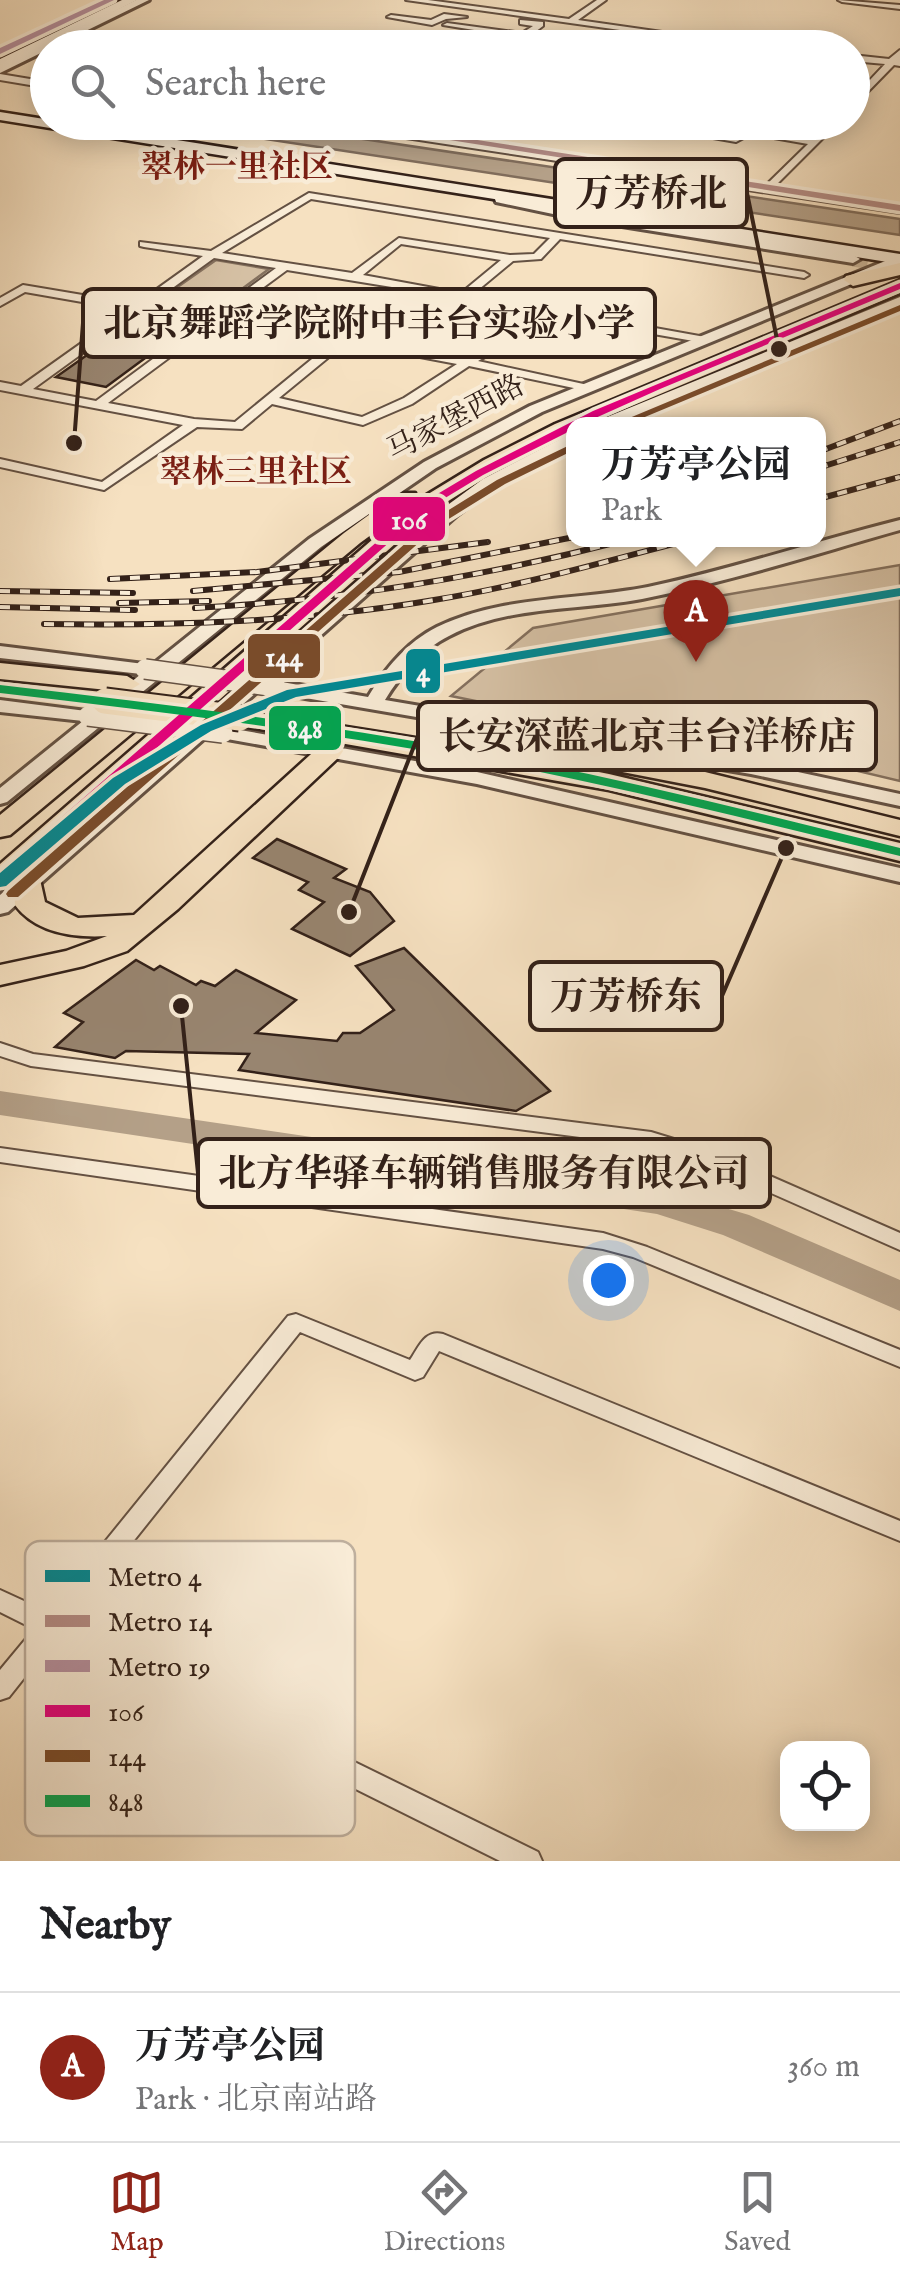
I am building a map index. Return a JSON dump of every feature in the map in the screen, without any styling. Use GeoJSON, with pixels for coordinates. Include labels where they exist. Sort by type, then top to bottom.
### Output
{"type":"FeatureCollection","features":[{"type":"Feature","properties":{"kind":"main road"},"geometry":{"type":"LineString","coordinates":[[64,30],[120,0]]}},
{"type":"Feature","properties":{"kind":"main road"},"geometry":{"type":"LineString","coordinates":[[70,30],[131,0]]}},
{"type":"Feature","properties":{"kind":"main road"},"geometry":{"type":"LineString","coordinates":[[0,64],[30,48]]}},
{"type":"Feature","properties":{"kind":"main road"},"geometry":{"type":"LineString","coordinates":[[0,64],[30,49]]}},
{"type":"Feature","properties":{"kind":"main road"},"geometry":{"type":"LineString","coordinates":[[0,116],[30,121]]}},
{"type":"Feature","properties":{"kind":"main road"},"geometry":{"type":"LineString","coordinates":[[159,140],[900,259]]}},
{"type":"Feature","properties":{"kind":"main road"},"geometry":{"type":"LineString","coordinates":[[463,190],[574,220],[893,270]]}},
{"type":"Feature","properties":{"kind":"main road"},"geometry":{"type":"LineString","coordinates":[[853,280],[893,270]]}},
{"type":"Feature","properties":{"kind":"main road"},"geometry":{"type":"LineString","coordinates":[[0,829],[352,538],[434,480],[560,412],[893,270]]}},
{"type":"Feature","properties":{"kind":"main road"},"geometry":{"type":"LineString","coordinates":[[584,417],[900,286]]}},
{"type":"Feature","properties":{"kind":"main road"},"geometry":{"type":"LineString","coordinates":[[872,313],[900,298]]}},
{"type":"Feature","properties":{"kind":"main road"},"geometry":{"type":"LineString","coordinates":[[141,922],[86,930],[47,921],[30,905],[14,880],[423,507],[521,446],[566,425]]}},
{"type":"Feature","properties":{"kind":"main road"},"geometry":{"type":"LineString","coordinates":[[0,672],[136,676],[249,710],[609,782],[900,852]]}},
{"type":"Feature","properties":{"kind":"main road"},"geometry":{"type":"LineString","coordinates":[[0,688],[96,709],[249,710],[468,734],[687,776],[900,828]]}},
{"type":"Feature","properties":{"kind":"main road"},"geometry":{"type":"LineString","coordinates":[[0,974],[73,959],[116,944],[168,904],[330,751]]}},
{"type":"Feature","properties":{"kind":"main road"},"geometry":{"type":"LineString","coordinates":[[609,782],[771,842]]}},
{"type":"Feature","properties":{"kind":"street"},"geometry":{"type":"LineString","coordinates":[[58,30],[109,0]]}},
{"type":"Feature","properties":{"kind":"street"},"geometry":{"type":"LineString","coordinates":[[76,30],[144,0]]}},
{"type":"Feature","properties":{"kind":"street"},"geometry":{"type":"LineString","coordinates":[[410,0],[638,30]]}},
{"type":"Feature","properties":{"kind":"street"},"geometry":{"type":"LineString","coordinates":[[558,30],[602,0]]}},
{"type":"Feature","properties":{"kind":"street"},"geometry":{"type":"LineString","coordinates":[[842,0],[900,7]]}},
{"type":"Feature","properties":{"kind":"street"},"geometry":{"type":"LineString","coordinates":[[432,23],[444,16],[540,24],[532,30]]}},
{"type":"Feature","properties":{"kind":"street"},"geometry":{"type":"LineString","coordinates":[[391,17],[482,30]]}},
{"type":"Feature","properties":{"kind":"street"},"geometry":{"type":"LineString","coordinates":[[0,64],[30,46]]}},
{"type":"Feature","properties":{"kind":"street"},"geometry":{"type":"LineString","coordinates":[[0,64],[30,51]]}},
{"type":"Feature","properties":{"kind":"street"},"geometry":{"type":"LineString","coordinates":[[870,88],[896,63],[900,53]]}},
{"type":"Feature","properties":{"kind":"street"},"geometry":{"type":"LineString","coordinates":[[870,60],[896,63]]}},
{"type":"Feature","properties":{"kind":"street"},"geometry":{"type":"LineString","coordinates":[[0,64],[30,77]]}},
{"type":"Feature","properties":{"kind":"street"},"geometry":{"type":"LineString","coordinates":[[426,140],[900,210]]}},
{"type":"Feature","properties":{"kind":"street"},"geometry":{"type":"LineString","coordinates":[[803,140],[815,142]]}},
{"type":"Feature","properties":{"kind":"street"},"geometry":{"type":"LineString","coordinates":[[766,190],[815,142]]}},
{"type":"Feature","properties":{"kind":"street"},"geometry":{"type":"LineString","coordinates":[[463,190],[572,214],[852,258]]}},
{"type":"Feature","properties":{"kind":"street"},"geometry":{"type":"LineString","coordinates":[[25,389],[212,255],[310,196],[804,275]]}},
{"type":"Feature","properties":{"kind":"street"},"geometry":{"type":"LineString","coordinates":[[354,277],[398,240],[510,258],[537,257],[556,237]]}},
{"type":"Feature","properties":{"kind":"street"},"geometry":{"type":"LineString","coordinates":[[144,244],[705,340]]}},
{"type":"Feature","properties":{"kind":"street"},"geometry":{"type":"LineString","coordinates":[[460,298],[510,258]]}},
{"type":"Feature","properties":{"kind":"street"},"geometry":{"type":"LineString","coordinates":[[893,270],[900,259]]}},
{"type":"Feature","properties":{"kind":"street"},"geometry":{"type":"LineString","coordinates":[[99,404],[284,267]]}},
{"type":"Feature","properties":{"kind":"street","name":"马家堡西路"},"geometry":{"type":"LineString","coordinates":[[0,798],[369,503],[483,434],[584,388],[853,280]]}},
{"type":"Feature","properties":{"kind":"street"},"geometry":{"type":"LineString","coordinates":[[0,303],[23,288],[138,308]]}},
{"type":"Feature","properties":{"kind":"street"},"geometry":{"type":"LineString","coordinates":[[0,386],[194,423],[238,426],[404,288]]}},
{"type":"Feature","properties":{"kind":"street"},"geometry":{"type":"LineString","coordinates":[[615,417],[872,313]]}},
{"type":"Feature","properties":{"kind":"street"},"geometry":{"type":"LineString","coordinates":[[270,400],[363,421],[408,401],[467,362],[552,315]]}},
{"type":"Feature","properties":{"kind":"street"},"geometry":{"type":"LineString","coordinates":[[219,316],[584,388]]}},
{"type":"Feature","properties":{"kind":"street"},"geometry":{"type":"LineString","coordinates":[[0,463],[104,486],[194,423]]}},
{"type":"Feature","properties":{"kind":"street","name":"马家堡西路"},"geometry":{"type":"LineString","coordinates":[[0,908],[14,880],[452,511],[490,483],[566,441]]}},
{"type":"Feature","properties":{"kind":"street"},"geometry":{"type":"LineString","coordinates":[[826,545],[900,525]]}},
{"type":"Feature","properties":{"kind":"street"},"geometry":{"type":"LineString","coordinates":[[826,546],[900,535]]}},
{"type":"Feature","properties":{"kind":"street"},"geometry":{"type":"LineString","coordinates":[[374,702],[392,672],[411,652],[444,632],[484,616],[647,592],[820,547]]}},
{"type":"Feature","properties":{"kind":"street"},"geometry":{"type":"LineString","coordinates":[[0,652],[136,676]]}},
{"type":"Feature","properties":{"kind":"street"},"geometry":{"type":"LineString","coordinates":[[249,710],[374,702],[751,768],[900,800]]}},
{"type":"Feature","properties":{"kind":"street"},"geometry":{"type":"LineString","coordinates":[[0,706],[96,709]]}},
{"type":"Feature","properties":{"kind":"street"},"geometry":{"type":"LineString","coordinates":[[249,710],[330,751],[477,778],[900,874]]}},
{"type":"Feature","properties":{"kind":"street"},"geometry":{"type":"LineString","coordinates":[[0,1048],[31,1060],[650,1139],[706,1156],[900,1242]]}},
{"type":"Feature","properties":{"kind":"street"},"geometry":{"type":"LineString","coordinates":[[0,1155],[603,1240],[900,1360]]}},
{"type":"Feature","properties":{"kind":"street"},"geometry":{"type":"LineString","coordinates":[[118,1541],[296,1322],[415,1371],[435,1340],[900,1531]]}},
{"type":"Feature","properties":{"kind":"street"},"geometry":{"type":"LineString","coordinates":[[0,1600],[25,1612]]}},
{"type":"Feature","properties":{"kind":"street"},"geometry":{"type":"LineString","coordinates":[[0,1689],[25,1656]]}},
{"type":"Feature","properties":{"kind":"street"},"geometry":{"type":"LineString","coordinates":[[355,1775],[528,1861]]}},
{"type":"Feature","properties":{"kind":"shaded area"},"geometry":{"type":"Polygon","coordinates":[[[271,140],[370,140],[900,219],[900,235],[271,140]]]}},
{"type":"Feature","properties":{"kind":"shaded area"},"geometry":{"type":"Polygon","coordinates":[[[216,260],[269,269],[204,317],[149,307],[216,260]]]}},
{"type":"Feature","properties":{"kind":"shaded area"},"geometry":{"type":"Polygon","coordinates":[[[900,565],[900,781],[795,756],[675,742],[451,696],[533,628],[900,565]]]}},
{"type":"Feature","properties":{"kind":"building"},"geometry":{"type":"Polygon","coordinates":[[[154,317],[185,323],[176,329],[183,330],[106,387],[56,377],[135,321],[145,323],[154,317]]]}},
{"type":"Feature","properties":{"kind":"building"},"geometry":{"type":"Polygon","coordinates":[[[277,839],[346,869],[334,878],[370,892],[394,921],[350,956],[292,929],[324,902],[299,890],[308,882],[253,858],[277,839]]]}},
{"type":"Feature","properties":{"kind":"building"},"geometry":{"type":"Polygon","coordinates":[[[404,948],[550,1091],[516,1111],[239,1070],[249,1054],[126,1051],[115,1058],[55,1047],[83,1022],[64,1013],[136,960],[154,970],[160,966],[196,985],[201,981],[215,986],[236,970],[296,1000],[256,1033],[337,1041],[343,1033],[360,1033],[394,1010],[356,966],[404,948]]]}},
{"type":"Feature","properties":{"kind":"waterway"},"geometry":{"type":"LineString","coordinates":[[0,1103],[658,1201],[736,1225],[900,1296]]}},
{"type":"Feature","properties":{"kind":"tunnel"},"geometry":{"type":"LineString","coordinates":[[853,259],[900,266]]}},
{"type":"Feature","properties":{"kind":"railway"},"geometry":{"type":"LineString","coordinates":[[826,449],[900,421]]}},
{"type":"Feature","properties":{"kind":"railway"},"geometry":{"type":"LineString","coordinates":[[826,465],[900,442]]}},
{"type":"Feature","properties":{"kind":"railway"},"geometry":{"type":"LineString","coordinates":[[826,497],[900,477]]}},
{"type":"Feature","properties":{"kind":"railway"},"geometry":{"type":"LineString","coordinates":[[193,591],[399,572],[566,539]]}},
{"type":"Feature","properties":{"kind":"railway"},"geometry":{"type":"LineString","coordinates":[[110,579],[257,572],[488,542]]}},
{"type":"Feature","properties":{"kind":"railway"},"geometry":{"type":"LineString","coordinates":[[195,608],[412,585],[596,547]]}},
{"type":"Feature","properties":{"kind":"railway"},"geometry":{"type":"LineString","coordinates":[[44,624],[240,621],[386,607],[498,588],[661,547]]}},
{"type":"Feature","properties":{"kind":"railway"},"geometry":{"type":"LineString","coordinates":[[0,591],[133,593]]}},
{"type":"Feature","properties":{"kind":"railway"},"geometry":{"type":"LineString","coordinates":[[119,603],[209,601]]}},
{"type":"Feature","properties":{"kind":"railway"},"geometry":{"type":"LineString","coordinates":[[0,607],[135,610]]}},
{"type":"Feature","properties":{"kind":"metro line","name":"19"},"geometry":{"type":"LineString","coordinates":[[45,30],[110,0]]}},
{"type":"Feature","properties":{"kind":"metro line","name":"19"},"geometry":{"type":"LineString","coordinates":[[0,51],[30,37]]}},
{"type":"Feature","properties":{"kind":"metro line","name":"14"},"geometry":{"type":"LineString","coordinates":[[456,140],[900,208]]}},
{"type":"Feature","properties":{"kind":"metro line","name":"4"},"geometry":{"type":"LineString","coordinates":[[0,882],[119,781],[206,728],[292,693],[900,592]]}},
{"type":"Feature","properties":{"kind":"transit line","name":"106"},"geometry":{"type":"LineString","coordinates":[[591,417],[900,286]]}},
{"type":"Feature","properties":{"kind":"transit line","name":"144"},"geometry":{"type":"LineString","coordinates":[[637,417],[900,308]]}},
{"type":"Feature","properties":{"kind":"transit line","name":"106"},"geometry":{"type":"LineString","coordinates":[[0,879],[423,507],[566,428]]}},
{"type":"Feature","properties":{"kind":"transit line","name":"144"},"geometry":{"type":"LineString","coordinates":[[13,894],[435,523],[501,482],[566,450]]}},
{"type":"Feature","properties":{"kind":"transit line","name":"848"},"geometry":{"type":"LineString","coordinates":[[0,689],[237,718],[472,755],[633,788],[900,852]]}},
{"type":"Feature","properties":{"kind":"place","name":"万芳桥北"},"geometry":{"type":"Point","coordinates":[779,349]}},
{"type":"Feature","properties":{"kind":"place","name":"北京舞蹈学院附中丰台实验小学"},"geometry":{"type":"Point","coordinates":[74,443]}},
{"type":"Feature","properties":{"kind":"place","name":"万芳亭公园"},"geometry":{"type":"Point","coordinates":[696,662]}},
{"type":"Feature","properties":{"kind":"place","name":"万芳桥东"},"geometry":{"type":"Point","coordinates":[786,848]}},
{"type":"Feature","properties":{"kind":"place","name":"长安深蓝北京丰台洋桥店"},"geometry":{"type":"Point","coordinates":[349,912]}},
{"type":"Feature","properties":{"kind":"place","name":"北方华驿车辆销售服务有限公司"},"geometry":{"type":"Point","coordinates":[181,1006]}},
{"type":"Feature","properties":{"kind":"district","name":"翠林一里社区"},"geometry":{"type":"Point","coordinates":[237,168]}},
{"type":"Feature","properties":{"kind":"district","name":"翠林三里社区"},"geometry":{"type":"Point","coordinates":[256,473]}}]}
